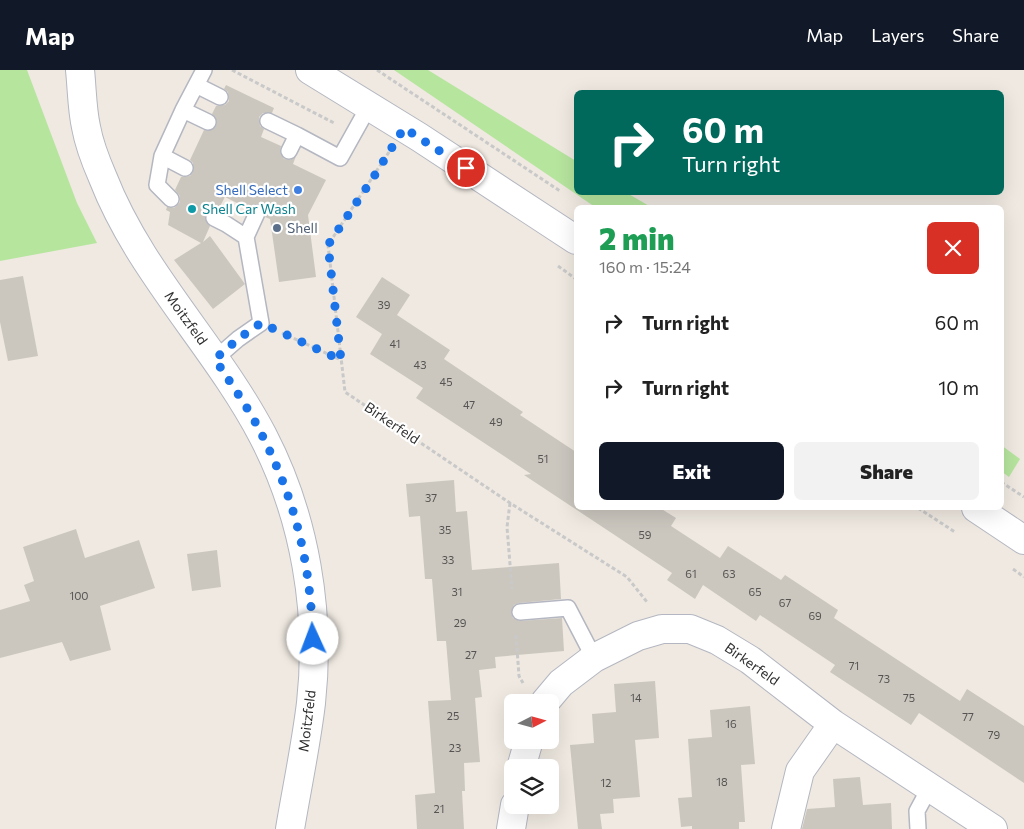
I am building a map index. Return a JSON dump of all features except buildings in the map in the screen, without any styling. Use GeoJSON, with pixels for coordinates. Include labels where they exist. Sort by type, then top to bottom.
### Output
{"type":"FeatureCollection","features":[{"type":"Feature","properties":{"kind":"street","name":"Moitzfeld"},"geometry":{"type":"LineString","coordinates":[[80,70],[86,128],[113,203],[139,251],[215,359],[262,436],[282,478],[296,518],[306,562],[312,607],[313,665],[311,702],[290,829]]}},
{"type":"Feature","properties":{"kind":"street"},"geometry":{"type":"LineString","coordinates":[[310,70],[404,128],[574,239]]}},
{"type":"Feature","properties":{"kind":"street"},"geometry":{"type":"LineString","coordinates":[[979,510],[1024,540]]}},
{"type":"Feature","properties":{"kind":"street","name":"Birkerfeld"},"geometry":{"type":"LineString","coordinates":[[551,694],[560,683],[594,658],[638,636],[662,629],[690,629],[717,640],[750,660],[833,724],[993,829]]}},
{"type":"Feature","properties":{"kind":"street"},"geometry":{"type":"LineString","coordinates":[[786,829],[800,771],[833,724]]}},
{"type":"Feature","properties":{"kind":"street"},"geometry":{"type":"LineString","coordinates":[[511,829],[514,814]]}},
{"type":"Feature","properties":{"kind":"lane"},"geometry":{"type":"LineString","coordinates":[[171,198],[157,185],[162,156],[204,70]]}},
{"type":"Feature","properties":{"kind":"lane"},"geometry":{"type":"LineString","coordinates":[[196,85],[220,97]]}},
{"type":"Feature","properties":{"kind":"lane"},"geometry":{"type":"LineString","coordinates":[[268,121],[340,158],[369,106]]}},
{"type":"Feature","properties":{"kind":"lane"},"geometry":{"type":"LineString","coordinates":[[183,110],[208,122]]}},
{"type":"Feature","properties":{"kind":"lane"},"geometry":{"type":"LineString","coordinates":[[289,150],[297,135]]}},
{"type":"Feature","properties":{"kind":"lane"},"geometry":{"type":"LineString","coordinates":[[162,156],[185,168]]}},
{"type":"Feature","properties":{"kind":"lane"},"geometry":{"type":"LineString","coordinates":[[215,359],[238,339],[261,323],[246,238],[257,213]]}},
{"type":"Feature","properties":{"kind":"lane"},"geometry":{"type":"LineString","coordinates":[[220,221],[246,238]]}},
{"type":"Feature","properties":{"kind":"lane"},"geometry":{"type":"LineString","coordinates":[[520,612],[568,608],[594,658]]}},
{"type":"Feature","properties":{"kind":"lane"},"geometry":{"type":"LineString","coordinates":[[918,829],[917,811],[930,787]]}},
{"type":"Feature","properties":{"kind":"path"},"geometry":{"type":"LineString","coordinates":[[232,70],[389,153]]}},
{"type":"Feature","properties":{"kind":"path"},"geometry":{"type":"LineString","coordinates":[[377,70],[560,191]]}},
{"type":"Feature","properties":{"kind":"path","name":"Birkerfeld"},"geometry":{"type":"LineString","coordinates":[[404,128],[328,245],[345,392],[510,503],[627,577],[647,602],[662,629]]}},
{"type":"Feature","properties":{"kind":"path"},"geometry":{"type":"LineString","coordinates":[[552,262],[574,277]]}},
{"type":"Feature","properties":{"kind":"path"},"geometry":{"type":"LineString","coordinates":[[261,323],[341,360]]}},
{"type":"Feature","properties":{"kind":"path"},"geometry":{"type":"LineString","coordinates":[[1004,484],[1024,497]]}},
{"type":"Feature","properties":{"kind":"green space"},"geometry":{"type":"Polygon","coordinates":[[[0,70],[27,70],[77,203],[97,243],[0,261],[0,70]]]}},
{"type":"Feature","properties":{"kind":"green space"},"geometry":{"type":"Polygon","coordinates":[[[394,70],[428,70],[574,160],[574,193],[394,70]]]}},
{"type":"Feature","properties":{"kind":"green space"},"geometry":{"type":"Polygon","coordinates":[[[577,195],[630,195],[648,205],[592,205],[577,195]]]}},
{"type":"Feature","properties":{"kind":"green space"},"geometry":{"type":"Polygon","coordinates":[[[1004,447],[1020,459],[1009,477],[1004,473],[1004,447]]]}},
{"type":"Feature","properties":{"kind":"place","name":"Shell Select"},"geometry":{"type":"Point","coordinates":[298,190]}},
{"type":"Feature","properties":{"kind":"place","name":"Shell Car Wash"},"geometry":{"type":"Point","coordinates":[192,209]}},
{"type":"Feature","properties":{"kind":"place","name":"Shell"},"geometry":{"type":"Point","coordinates":[277,228]}},
{"type":"Feature","properties":{"kind":"route"},"geometry":{"type":"LineString","coordinates":[[313,639],[312,607],[306,562],[296,518],[282,478],[262,436],[215,359],[238,339],[261,323],[341,360],[328,245],[404,128],[466,168]]}}]}
